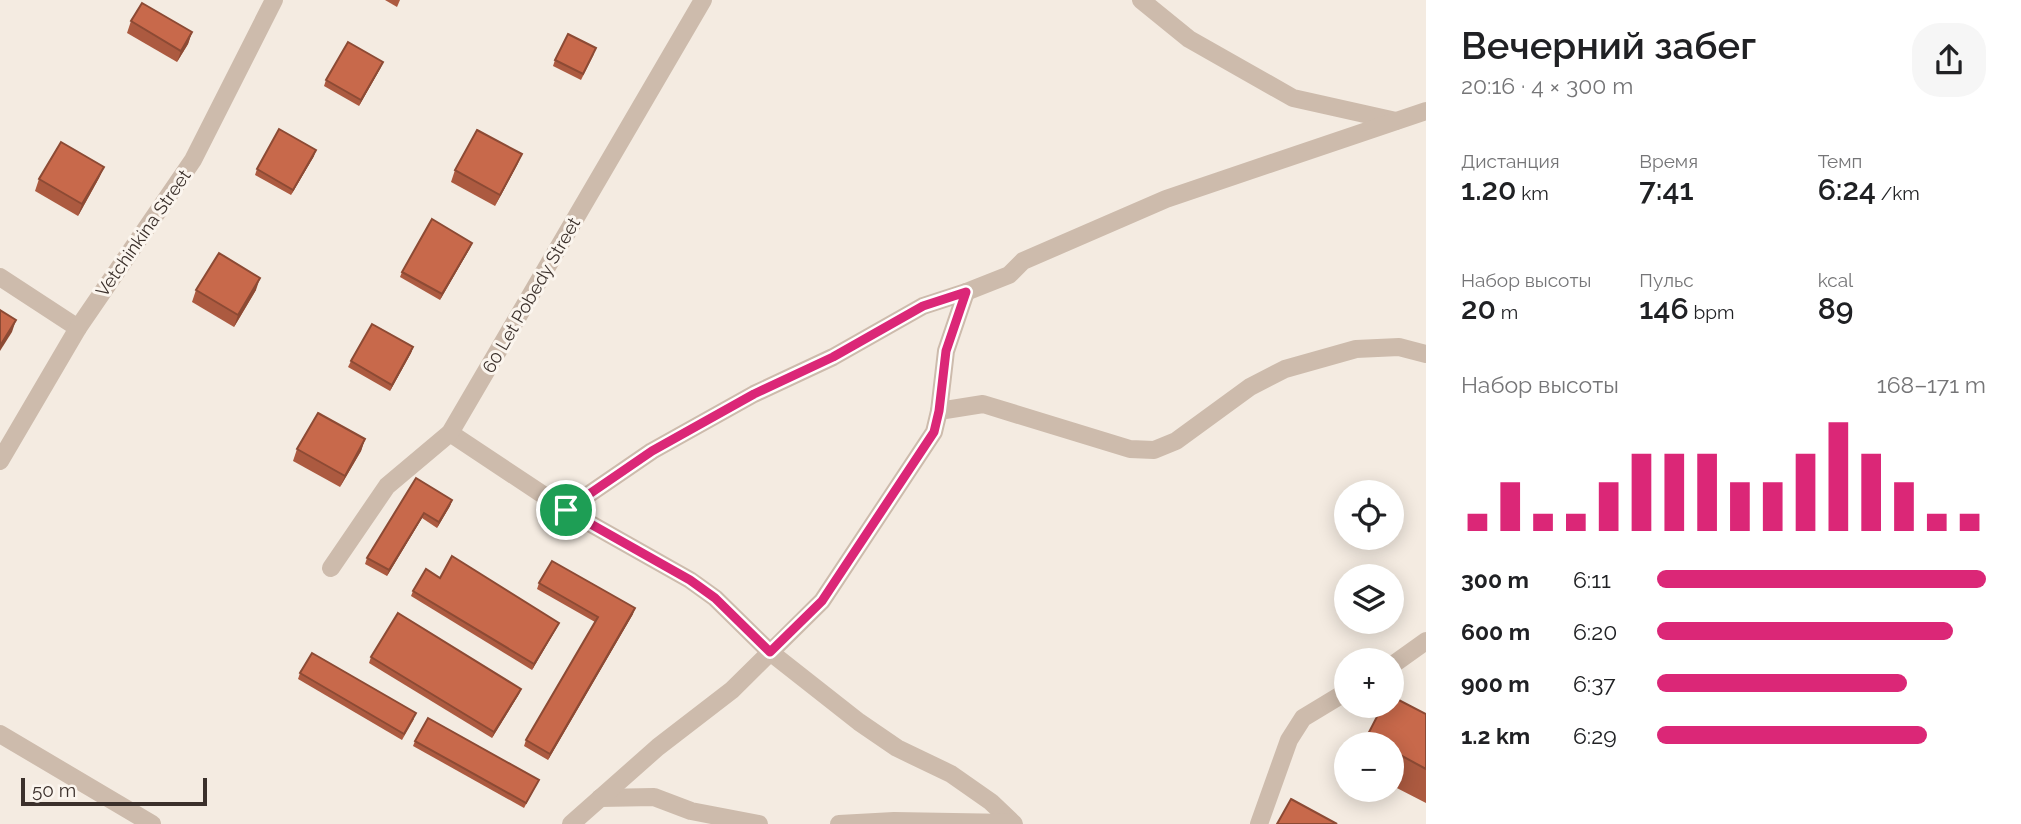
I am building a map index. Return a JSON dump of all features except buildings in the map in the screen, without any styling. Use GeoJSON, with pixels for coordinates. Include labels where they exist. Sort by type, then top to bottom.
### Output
{"type":"FeatureCollection","features":[{"type":"Feature","properties":{"kind":"street","name":"Vetchinkina Street"},"geometry":{"type":"LineString","coordinates":[[0,460],[78,328],[193,160],[274,0]]}},
{"type":"Feature","properties":{"kind":"street","name":"60 Let Pobedy Street"},"geometry":{"type":"LineString","coordinates":[[331,568],[387,486],[450,433],[703,0]]}},
{"type":"Feature","properties":{"kind":"street"},"geometry":{"type":"LineString","coordinates":[[1142,0],[1189,39],[1293,98],[1396,121]]}},
{"type":"Feature","properties":{"kind":"street"},"geometry":{"type":"LineString","coordinates":[[566,510],[652,451],[754,394],[833,357],[923,306],[1009,275],[1023,261],[1166,199],[1426,111]]}},
{"type":"Feature","properties":{"kind":"street"},"geometry":{"type":"LineString","coordinates":[[0,277],[78,328]]}},
{"type":"Feature","properties":{"kind":"street"},"geometry":{"type":"LineString","coordinates":[[571,824],[658,747],[732,690],[822,601],[934,432],[946,351],[966,292]]}},
{"type":"Feature","properties":{"kind":"street"},"geometry":{"type":"LineString","coordinates":[[939,411],[983,404],[1117,446],[1154,450],[1176,441],[1250,387],[1285,369],[1356,349],[1399,347],[1426,354]]}},
{"type":"Feature","properties":{"kind":"street"},"geometry":{"type":"LineString","coordinates":[[450,433],[566,510],[690,580],[715,598],[770,652],[859,722],[897,748],[951,774],[990,802],[1013,823]]}},
{"type":"Feature","properties":{"kind":"street"},"geometry":{"type":"LineString","coordinates":[[1404,657],[1426,641]]}},
{"type":"Feature","properties":{"kind":"street"},"geometry":{"type":"LineString","coordinates":[[1259,824],[1289,740],[1303,718],[1334,699]]}},
{"type":"Feature","properties":{"kind":"street"},"geometry":{"type":"LineString","coordinates":[[0,733],[152,824]]}},
{"type":"Feature","properties":{"kind":"street"},"geometry":{"type":"LineString","coordinates":[[600,798],[654,797],[691,811],[759,824]]}},
{"type":"Feature","properties":{"kind":"street"},"geometry":{"type":"LineString","coordinates":[[839,824],[894,821],[1013,823]]}},
{"type":"Feature","properties":{"kind":"route"},"geometry":{"type":"LineString","coordinates":[[966,292],[946,351],[934,432],[822,601],[770,652],[715,598],[690,580],[566,510],[652,451],[754,394],[833,357],[923,306],[966,292]]}}]}
